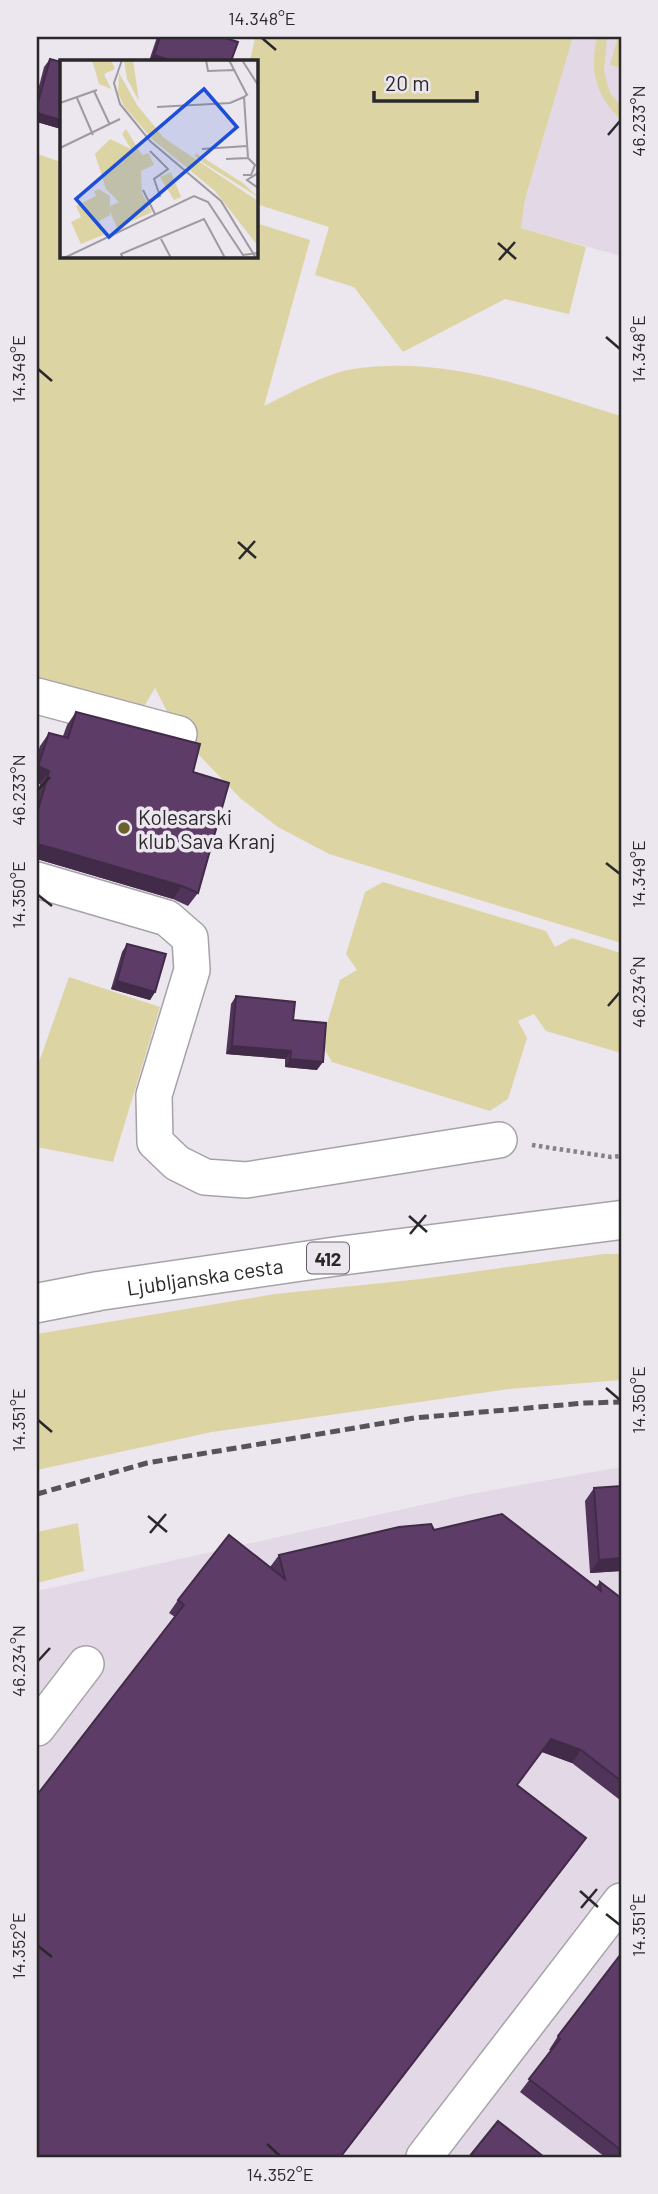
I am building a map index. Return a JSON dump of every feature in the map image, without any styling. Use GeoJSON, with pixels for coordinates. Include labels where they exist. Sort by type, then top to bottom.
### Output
{"type":"FeatureCollection","features":[{"type":"Feature","properties":{"kind":"main road","name":"Ljubljanska cesta"},"geometry":{"type":"LineString","coordinates":[[37,1303],[99,1291],[339,1256],[621,1220]]}},
{"type":"Feature","properties":{"kind":"lane"},"geometry":{"type":"LineString","coordinates":[[37,696],[179,734]]}},
{"type":"Feature","properties":{"kind":"lane"},"geometry":{"type":"LineString","coordinates":[[37,880],[167,918],[190,938],[192,970],[154,1095],[155,1142],[177,1163],[205,1177],[246,1180],[499,1140]]}},
{"type":"Feature","properties":{"kind":"lane"},"geometry":{"type":"LineString","coordinates":[[37,1728],[86,1664]]}},
{"type":"Feature","properties":{"kind":"lane"},"geometry":{"type":"LineString","coordinates":[[424,2157],[621,1901]]}},
{"type":"Feature","properties":{"kind":"path"},"geometry":{"type":"LineString","coordinates":[[499,1140],[611,1157],[621,1156]]}},
{"type":"Feature","properties":{"kind":"shaded area"},"geometry":{"type":"Polygon","coordinates":[[[252,37],[573,37],[525,199],[521,228],[586,247],[569,314],[505,299],[403,352],[354,287],[315,275],[329,227],[257,204],[257,60],[250,60],[255,38],[252,37]]]}},
{"type":"Feature","properties":{"kind":"shaded area"},"geometry":{"type":"Polygon","coordinates":[[[573,37],[621,37],[621,256],[521,228],[525,199],[573,37]]]}},
{"type":"Feature","properties":{"kind":"shaded area"},"geometry":{"type":"Polygon","coordinates":[[[597,37],[607,37],[604,71],[610,93],[621,106],[621,120],[600,92],[594,72],[597,37]]]}},
{"type":"Feature","properties":{"kind":"shaded area"},"geometry":{"type":"Polygon","coordinates":[[[618,37],[621,37],[621,68],[610,65],[618,37]]]}},
{"type":"Feature","properties":{"kind":"shaded area"},"geometry":{"type":"Polygon","coordinates":[[[37,154],[60,162],[60,257],[257,257],[257,223],[310,240],[264,406],[308,384],[343,371],[388,366],[422,367],[489,377],[621,416],[621,943],[329,854],[278,827],[240,798],[179,734],[155,688],[143,708],[37,678],[37,154]]]}},
{"type":"Feature","properties":{"kind":"shaded area"},"geometry":{"type":"Polygon","coordinates":[[[383,882],[546,931],[555,947],[572,938],[621,953],[621,1053],[546,1031],[534,1014],[518,1021],[527,1038],[508,1099],[490,1111],[332,1062],[321,1044],[340,980],[357,970],[346,954],[365,892],[383,882]]]}},
{"type":"Feature","properties":{"kind":"shaded area"},"geometry":{"type":"Polygon","coordinates":[[[69,977],[160,1007],[113,1162],[37,1147],[37,1068],[69,977]]]}},
{"type":"Feature","properties":{"kind":"shaded area"},"geometry":{"type":"Polygon","coordinates":[[[604,1254],[621,1254],[621,1380],[509,1389],[212,1432],[37,1470],[37,1334],[275,1294],[421,1279],[604,1254]]]}},
{"type":"Feature","properties":{"kind":"shaded area"},"geometry":{"type":"Polygon","coordinates":[[[621,1467],[621,2157],[37,2157],[37,1591],[471,1494],[621,1467]]]}},
{"type":"Feature","properties":{"kind":"shaded area"},"geometry":{"type":"Polygon","coordinates":[[[78,1523],[84,1571],[37,1583],[37,1532],[78,1523]]]}},
{"type":"Feature","properties":{"kind":"building"},"geometry":{"type":"Polygon","coordinates":[[[160,37],[222,37],[238,42],[231,60],[170,60],[154,55],[160,37]]]}},
{"type":"Feature","properties":{"kind":"building"},"geometry":{"type":"Polygon","coordinates":[[[50,59],[60,62],[60,120],[37,113],[50,59]]]}},
{"type":"Feature","properties":{"kind":"building","name":"Kolesarski klub Sava Kranj"},"geometry":{"type":"Polygon","coordinates":[[[76,712],[200,744],[193,772],[229,783],[198,893],[37,844],[37,814],[49,771],[38,766],[49,733],[68,738],[76,712]]]}},
{"type":"Feature","properties":{"kind":"building"},"geometry":{"type":"Polygon","coordinates":[[[127,944],[166,954],[155,992],[117,981],[127,944]]]}},
{"type":"Feature","properties":{"kind":"building"},"geometry":{"type":"Polygon","coordinates":[[[236,996],[295,1002],[293,1020],[326,1023],[323,1062],[290,1059],[291,1051],[232,1046],[236,996]]]}},
{"type":"Feature","properties":{"kind":"building"},"geometry":{"type":"Polygon","coordinates":[[[621,1486],[621,1558],[599,1560],[594,1488],[621,1486]]]}},
{"type":"Feature","properties":{"kind":"building"},"geometry":{"type":"Polygon","coordinates":[[[502,1514],[601,1591],[600,1582],[621,1598],[621,1781],[581,1750],[551,1739],[517,1785],[586,1838],[342,2155],[345,2157],[37,2157],[37,1795],[184,1605],[178,1600],[229,1535],[285,1579],[279,1555],[399,1527],[431,1524],[434,1530],[502,1514]]]}},
{"type":"Feature","properties":{"kind":"building"},"geometry":{"type":"Polygon","coordinates":[[[621,1954],[621,2150],[529,2079],[560,2039],[558,2036],[621,1954]]]}},
{"type":"Feature","properties":{"kind":"building"},"geometry":{"type":"Polygon","coordinates":[[[498,2121],[544,2157],[469,2157],[498,2121]]]}},
{"type":"Feature","properties":{"kind":"railway"},"geometry":{"type":"LineString","coordinates":[[37,1494],[147,1463],[414,1418],[621,1402]]}},
{"type":"Feature","properties":{"kind":"place","name":"Kolesarski klub Sava Kranj"},"geometry":{"type":"Point","coordinates":[124,828]}}]}
